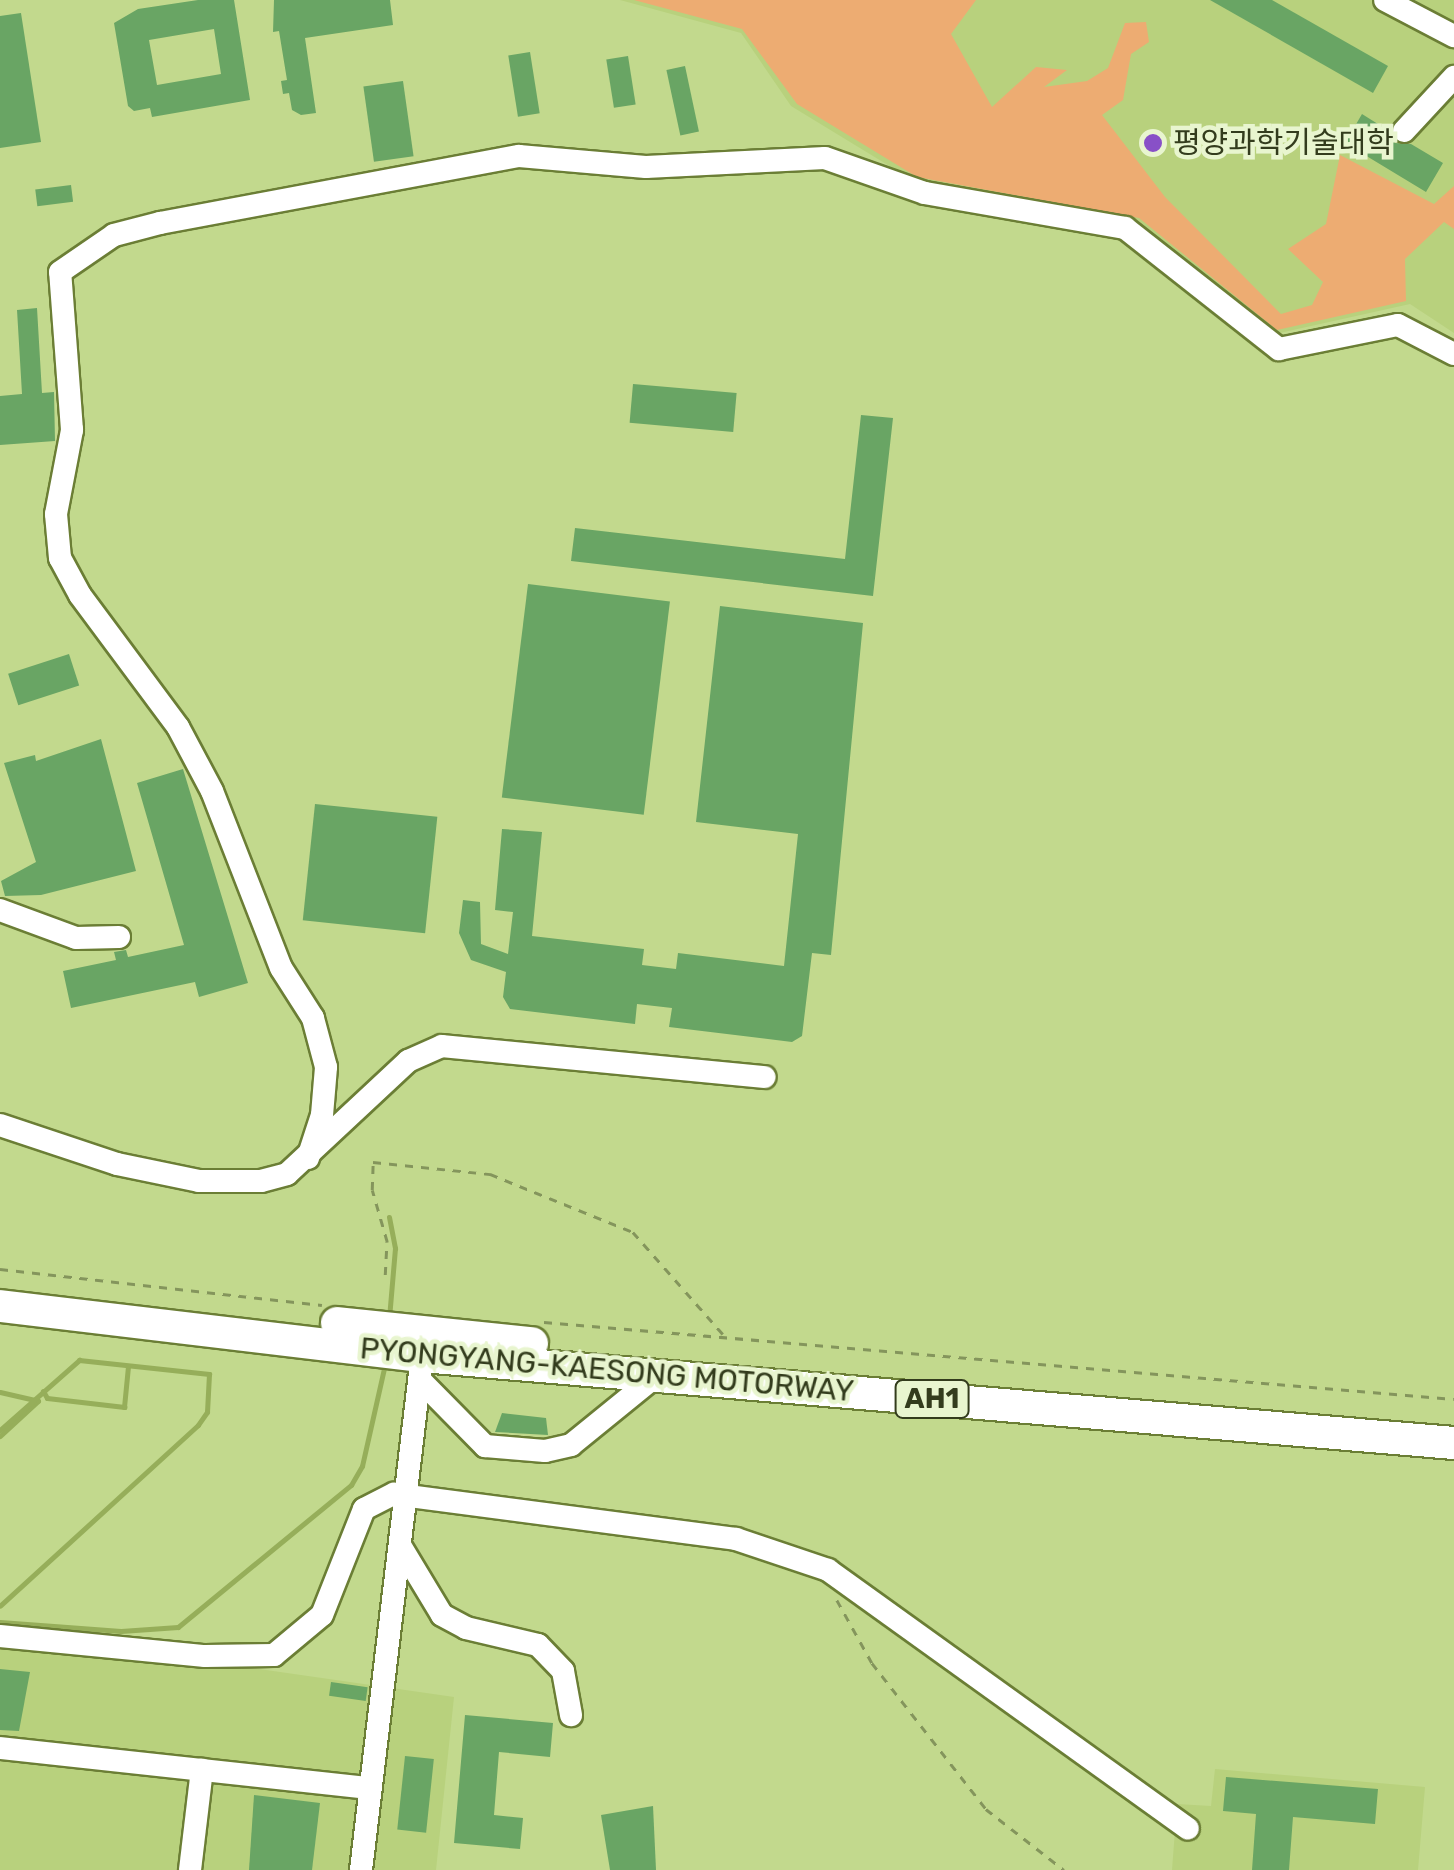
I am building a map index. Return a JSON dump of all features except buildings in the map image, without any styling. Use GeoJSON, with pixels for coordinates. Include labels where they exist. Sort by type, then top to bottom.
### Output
{"type":"FeatureCollection","features":[{"type":"Feature","properties":{"kind":"highway","name":"PYONGYANG-KAESONG MOTORWAY"},"geometry":{"type":"LineString","coordinates":[[0,1286],[404,1350],[1454,1422]]}},
{"type":"Feature","properties":{"kind":"highway","name":"PYONGYANG-KAESONG MOTORWAY"},"geometry":{"type":"LineString","coordinates":[[0,1306],[656,1376],[1454,1444]]}},
{"type":"Feature","properties":{"kind":"street"},"geometry":{"type":"LineString","coordinates":[[1384,0],[1454,36]]}},
{"type":"Feature","properties":{"kind":"street"},"geometry":{"type":"LineString","coordinates":[[1404,131],[1454,76]]}},
{"type":"Feature","properties":{"kind":"street"},"geometry":{"type":"LineString","coordinates":[[308,1158],[322,1115],[326,1067],[313,1018],[281,968],[212,792],[178,728],[80,595],[60,558],[56,514],[72,430],[60,272],[114,234],[160,222],[519,156],[646,167],[825,158],[925,193],[1126,228],[1280,349],[1398,326],[1454,354]]}},
{"type":"Feature","properties":{"kind":"street"},"geometry":{"type":"LineString","coordinates":[[0,910],[76,938],[119,937]]}},
{"type":"Feature","properties":{"kind":"street"},"geometry":{"type":"LineString","coordinates":[[0,1125],[117,1164],[199,1181],[260,1181],[287,1174],[408,1061],[442,1046],[764,1077]]}},
{"type":"Feature","properties":{"kind":"street"},"geometry":{"type":"LineString","coordinates":[[404,1350],[485,1446],[545,1451],[570,1445],[608,1420],[656,1376]]}},
{"type":"Feature","properties":{"kind":"street"},"geometry":{"type":"LineString","coordinates":[[361,1870],[407,1494],[404,1350]]}},
{"type":"Feature","properties":{"kind":"street"},"geometry":{"type":"LineString","coordinates":[[0,1636],[204,1656],[274,1655],[322,1614],[364,1509],[407,1494],[736,1539],[828,1570],[1188,1829]]}},
{"type":"Feature","properties":{"kind":"street"},"geometry":{"type":"LineString","coordinates":[[401,1547],[442,1615],[466,1628],[538,1645],[563,1671],[571,1716]]}},
{"type":"Feature","properties":{"kind":"street"},"geometry":{"type":"LineString","coordinates":[[0,1748],[370,1788]]}},
{"type":"Feature","properties":{"kind":"street"},"geometry":{"type":"LineString","coordinates":[[190,1870],[202,1770]]}},
{"type":"Feature","properties":{"kind":"path"},"geometry":{"type":"LineString","coordinates":[[385,1275],[387,1242],[372,1190],[373,1162],[490,1174],[633,1232],[722,1325],[724,1335]]}},
{"type":"Feature","properties":{"kind":"path"},"geometry":{"type":"LineString","coordinates":[[0,1269],[337,1307]]}},
{"type":"Feature","properties":{"kind":"path"},"geometry":{"type":"LineString","coordinates":[[542,1322],[1454,1399]]}},
{"type":"Feature","properties":{"kind":"path"},"geometry":{"type":"LineString","coordinates":[[828,1570],[843,1620],[932,1741],[986,1809],[1064,1870]]}},
{"type":"Feature","properties":{"kind":"shaded area","name":"평양과학기술대학"},"geometry":{"type":"Polygon","coordinates":[[[620,0],[1454,0],[1454,333],[1410,304],[1275,334],[1136,220],[914,181],[791,106],[741,33],[620,0]]]}},
{"type":"Feature","properties":{"kind":"shaded area"},"geometry":{"type":"Polygon","coordinates":[[[634,0],[976,0],[951,34],[992,107],[1036,67],[1067,70],[1044,87],[1087,81],[1108,68],[1125,23],[1146,22],[1149,42],[1131,54],[1123,100],[1102,115],[1165,197],[1281,314],[1312,305],[1323,282],[1288,249],[1326,224],[1340,155],[1434,204],[1454,186],[1454,229],[1444,222],[1405,259],[1406,301],[1277,330],[1139,218],[917,177],[797,104],[742,29],[634,0]]]}},
{"type":"Feature","properties":{"kind":"shaded area"},"geometry":{"type":"Polygon","coordinates":[[[0,1632],[454,1697],[436,1870],[0,1870],[0,1632]]]}},
{"type":"Feature","properties":{"kind":"shaded area"},"geometry":{"type":"Polygon","coordinates":[[[1215,1769],[1425,1787],[1418,1870],[1172,1870],[1177,1804],[1211,1806],[1215,1769]]]}},
{"type":"Feature","properties":{"kind":"waterway"},"geometry":{"type":"LineString","coordinates":[[389,1217],[395,1248],[389,1318]]}},
{"type":"Feature","properties":{"kind":"waterway"},"geometry":{"type":"LineString","coordinates":[[0,1430],[79,1360],[209,1374],[207,1412],[198,1425],[0,1606]]}},
{"type":"Feature","properties":{"kind":"waterway"},"geometry":{"type":"LineString","coordinates":[[0,1622],[121,1631],[178,1627],[351,1485],[362,1466],[385,1364]]}},
{"type":"Feature","properties":{"kind":"waterway"},"geometry":{"type":"LineString","coordinates":[[43,1391],[47,1398],[124,1407],[128,1366]]}},
{"type":"Feature","properties":{"kind":"waterway"},"geometry":{"type":"LineString","coordinates":[[0,1392],[38,1401],[0,1436]]}},
{"type":"Feature","properties":{"kind":"place","name":"평양과학기술대학"},"geometry":{"type":"Point","coordinates":[1153,143]}}]}
